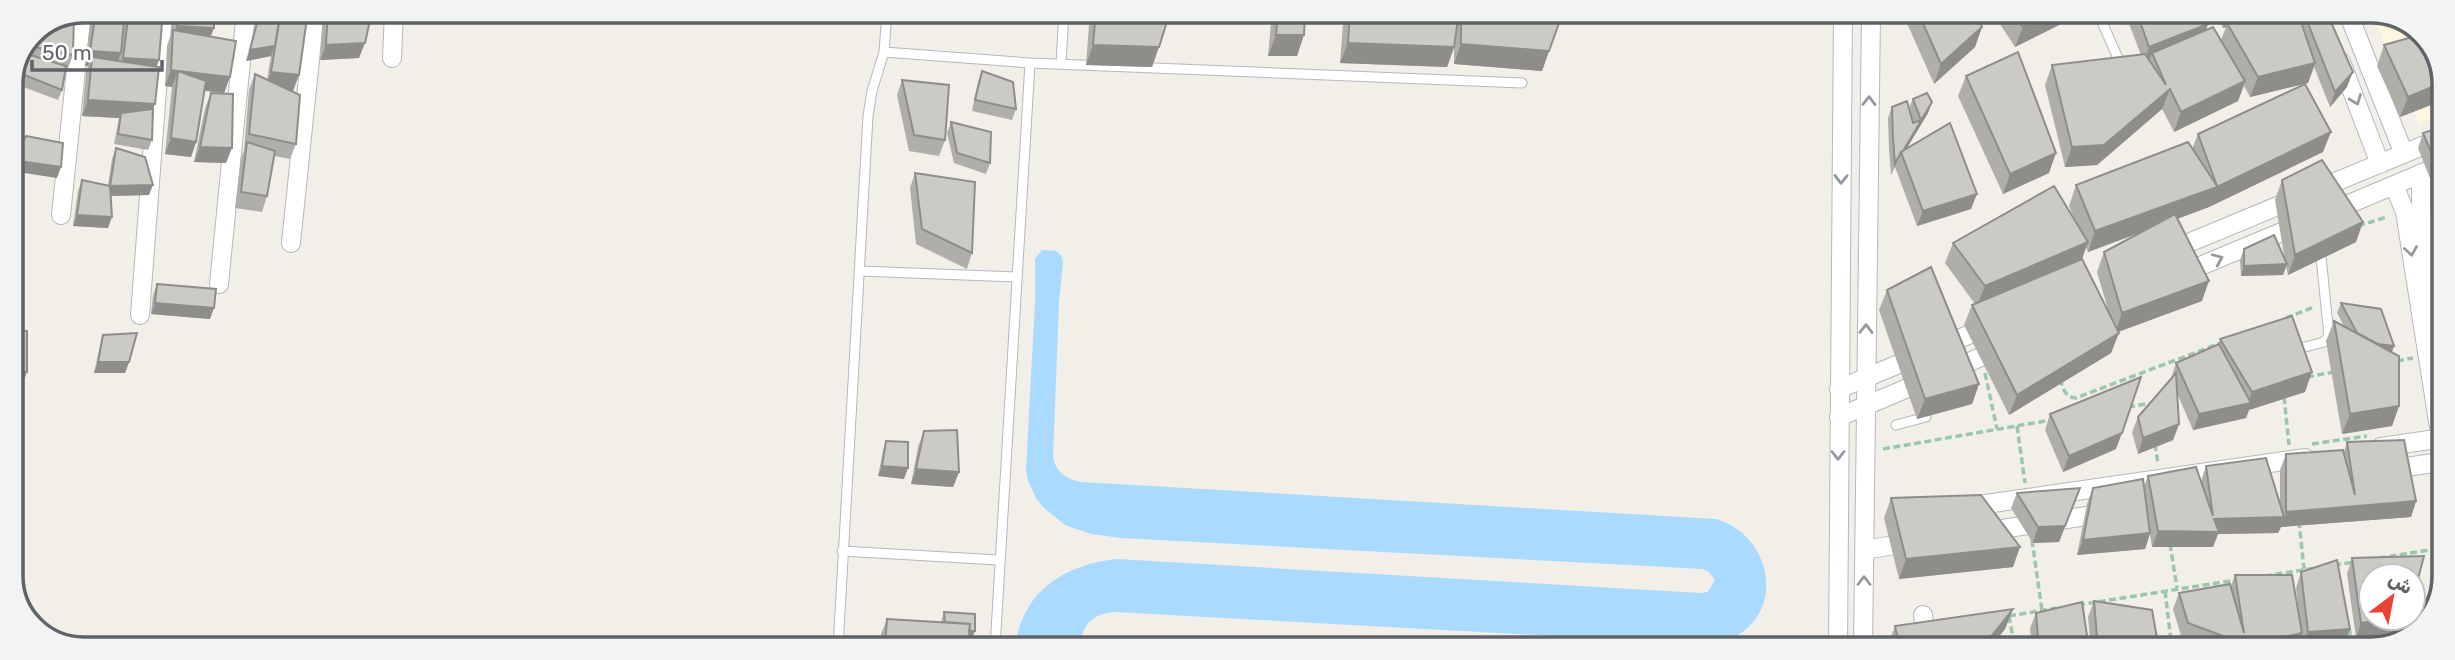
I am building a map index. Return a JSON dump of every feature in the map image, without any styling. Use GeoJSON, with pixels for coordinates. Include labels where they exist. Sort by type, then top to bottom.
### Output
{"type":"FeatureCollection","features":[{"type":"Feature","properties":{"kind":"street"},"geometry":{"type":"LineString","coordinates":[[61,215],[81,23]]}},
{"type":"Feature","properties":{"kind":"street"},"geometry":{"type":"LineString","coordinates":[[140,315],[162,23]]}},
{"type":"Feature","properties":{"kind":"street"},"geometry":{"type":"LineString","coordinates":[[219,284],[245,23]]}},
{"type":"Feature","properties":{"kind":"street"},"geometry":{"type":"LineString","coordinates":[[292,243],[314,23]]}},
{"type":"Feature","properties":{"kind":"street"},"geometry":{"type":"LineString","coordinates":[[392,58],[393,23]]}},
{"type":"Feature","properties":{"kind":"street"},"geometry":{"type":"LineString","coordinates":[[1838,637],[1843,23]]}},
{"type":"Feature","properties":{"kind":"street"},"geometry":{"type":"LineString","coordinates":[[1863,637],[1871,23]]}},
{"type":"Feature","properties":{"kind":"street"},"geometry":{"type":"LineString","coordinates":[[2352,23],[2404,154]]}},
{"type":"Feature","properties":{"kind":"street"},"geometry":{"type":"LineString","coordinates":[[2336,48],[2380,164]]}},
{"type":"Feature","properties":{"kind":"street"},"geometry":{"type":"LineString","coordinates":[[2147,261],[2432,142]]}},
{"type":"Feature","properties":{"kind":"street"},"geometry":{"type":"LineString","coordinates":[[2166,280],[2432,169]]}},
{"type":"Feature","properties":{"kind":"street"},"geometry":{"type":"LineString","coordinates":[[2421,173],[2423,219],[2432,272]]}},
{"type":"Feature","properties":{"kind":"street"},"geometry":{"type":"LineString","coordinates":[[2394,185],[2405,212],[2432,384]]}},
{"type":"Feature","properties":{"kind":"street"},"geometry":{"type":"LineString","coordinates":[[2314,191],[2317,218]]}},
{"type":"Feature","properties":{"kind":"street"},"geometry":{"type":"LineString","coordinates":[[1839,389],[2006,319]]}},
{"type":"Feature","properties":{"kind":"street"},"geometry":{"type":"LineString","coordinates":[[1839,416],[1933,383],[2017,342]]}},
{"type":"Feature","properties":{"kind":"street"},"geometry":{"type":"LineString","coordinates":[[2367,449],[2432,437]]}},
{"type":"Feature","properties":{"kind":"street"},"geometry":{"type":"LineString","coordinates":[[1953,508],[2326,455]]}},
{"type":"Feature","properties":{"kind":"street"},"geometry":{"type":"LineString","coordinates":[[2374,472],[2432,464]]}},
{"type":"Feature","properties":{"kind":"street"},"geometry":{"type":"LineString","coordinates":[[1961,535],[2124,510]]}},
{"type":"Feature","properties":{"kind":"street"},"geometry":{"type":"LineString","coordinates":[[1864,521],[1884,518]]}},
{"type":"Feature","properties":{"kind":"street"},"geometry":{"type":"LineString","coordinates":[[1864,550],[1933,539]]}},
{"type":"Feature","properties":{"kind":"street"},"geometry":{"type":"LineString","coordinates":[[1923,615],[1926,637]]}},
{"type":"Feature","properties":{"kind":"lane"},"geometry":{"type":"LineString","coordinates":[[838,637],[869,116],[872,91],[884,52],[886,23]]}},
{"type":"Feature","properties":{"kind":"lane"},"geometry":{"type":"LineString","coordinates":[[1060,64],[1063,23]]}},
{"type":"Feature","properties":{"kind":"lane"},"geometry":{"type":"LineString","coordinates":[[2102,23],[2119,63],[2127,71]]}},
{"type":"Feature","properties":{"kind":"lane"},"geometry":{"type":"LineString","coordinates":[[884,52],[1060,64],[1522,83]]}},
{"type":"Feature","properties":{"kind":"lane"},"geometry":{"type":"LineString","coordinates":[[995,637],[1030,62]]}},
{"type":"Feature","properties":{"kind":"lane"},"geometry":{"type":"LineString","coordinates":[[2423,219],[2432,216]]}},
{"type":"Feature","properties":{"kind":"lane"},"geometry":{"type":"LineString","coordinates":[[2285,352],[2328,339],[2319,242]]}},
{"type":"Feature","properties":{"kind":"lane"},"geometry":{"type":"LineString","coordinates":[[859,271],[1016,277]]}},
{"type":"Feature","properties":{"kind":"lane"},"geometry":{"type":"LineString","coordinates":[[1896,425],[1937,414]]}},
{"type":"Feature","properties":{"kind":"lane"},"geometry":{"type":"LineString","coordinates":[[842,551],[998,560]]}},
{"type":"Feature","properties":{"kind":"path"},"geometry":{"type":"LineString","coordinates":[[2356,227],[2388,217],[2385,205]]}},
{"type":"Feature","properties":{"kind":"path"},"geometry":{"type":"LineString","coordinates":[[2278,321],[2326,303]]}},
{"type":"Feature","properties":{"kind":"path"},"geometry":{"type":"LineString","coordinates":[[2056,369],[2066,394],[2074,398],[2230,340]]}},
{"type":"Feature","properties":{"kind":"path"},"geometry":{"type":"LineString","coordinates":[[1982,357],[1997,429]]}},
{"type":"Feature","properties":{"kind":"path"},"geometry":{"type":"LineString","coordinates":[[2391,362],[2416,358]]}},
{"type":"Feature","properties":{"kind":"path"},"geometry":{"type":"LineString","coordinates":[[2306,377],[2342,370]]}},
{"type":"Feature","properties":{"kind":"path"},"geometry":{"type":"LineString","coordinates":[[2283,394],[2290,447]]}},
{"type":"Feature","properties":{"kind":"path"},"geometry":{"type":"LineString","coordinates":[[2123,408],[2162,401]]}},
{"type":"Feature","properties":{"kind":"path"},"geometry":{"type":"LineString","coordinates":[[1882,449],[2057,419]]}},
{"type":"Feature","properties":{"kind":"path"},"geometry":{"type":"LineString","coordinates":[[2017,426],[2025,485]]}},
{"type":"Feature","properties":{"kind":"path"},"geometry":{"type":"LineString","coordinates":[[2302,445],[2379,434]]}},
{"type":"Feature","properties":{"kind":"path"},"geometry":{"type":"LineString","coordinates":[[2155,441],[2158,466]]}},
{"type":"Feature","properties":{"kind":"path"},"geometry":{"type":"LineString","coordinates":[[2298,521],[2304,569]]}},
{"type":"Feature","properties":{"kind":"path"},"geometry":{"type":"LineString","coordinates":[[2030,524],[2042,611]]}},
{"type":"Feature","properties":{"kind":"path"},"geometry":{"type":"LineString","coordinates":[[2170,541],[2177,589]]}},
{"type":"Feature","properties":{"kind":"path"},"geometry":{"type":"LineString","coordinates":[[2376,558],[2432,550]]}},
{"type":"Feature","properties":{"kind":"path"},"geometry":{"type":"LineString","coordinates":[[2263,576],[2362,561]]}},
{"type":"Feature","properties":{"kind":"path"},"geometry":{"type":"LineString","coordinates":[[2337,564],[2339,577]]}},
{"type":"Feature","properties":{"kind":"path"},"geometry":{"type":"LineString","coordinates":[[2276,574],[2278,586]]}},
{"type":"Feature","properties":{"kind":"path"},"geometry":{"type":"LineString","coordinates":[[2074,606],[2238,580]]}},
{"type":"Feature","properties":{"kind":"path"},"geometry":{"type":"LineString","coordinates":[[2165,591],[2171,637]]}},
{"type":"Feature","properties":{"kind":"path"},"geometry":{"type":"LineString","coordinates":[[2100,601],[2102,613]]}},
{"type":"Feature","properties":{"kind":"path"},"geometry":{"type":"LineString","coordinates":[[1997,618],[2063,607]]}},
{"type":"Feature","properties":{"kind":"path"},"geometry":{"type":"LineString","coordinates":[[2009,616],[2013,637]]}},
{"type":"Feature","properties":{"kind":"path"},"geometry":{"type":"LineString","coordinates":[[2348,625],[2350,637]]}},
{"type":"Feature","properties":{"kind":"shaded area"},"geometry":{"type":"Polygon","coordinates":[[[2376,23],[2402,31],[2417,44],[2428,61],[2432,80],[2432,119],[2419,124],[2376,23]]]}},
{"type":"Feature","properties":{"kind":"water"},"geometry":{"type":"Polygon","coordinates":[[[1042,250],[1056,251],[1063,262],[1053,458],[1057,467],[1067,477],[1082,482],[1716,519],[1736,528],[1751,542],[1761,558],[1766,576],[1760,613],[1748,628],[1733,637],[1574,637],[1114,612],[1094,618],[1085,627],[1082,637],[1018,637],[1026,611],[1049,584],[1080,567],[1117,559],[1701,593],[1708,592],[1715,580],[1703,569],[1122,538],[1091,534],[1065,525],[1036,498],[1026,469],[1035,259],[1042,250]]]}},
{"type":"Feature","properties":{"kind":"building"},"geometry":{"type":"Polygon","coordinates":[[[94,23],[124,23],[121,53],[90,51],[94,23]]]}},
{"type":"Feature","properties":{"kind":"building"},"geometry":{"type":"Polygon","coordinates":[[[127,23],[162,23],[159,60],[123,58],[127,23]]]}},
{"type":"Feature","properties":{"kind":"building"},"geometry":{"type":"Polygon","coordinates":[[[177,23],[214,23],[214,28],[177,26],[177,23]]]}},
{"type":"Feature","properties":{"kind":"building"},"geometry":{"type":"Polygon","coordinates":[[[257,23],[279,23],[275,46],[250,50],[257,23]]]}},
{"type":"Feature","properties":{"kind":"building"},"geometry":{"type":"Polygon","coordinates":[[[279,23],[306,23],[299,75],[271,72],[279,23]]]}},
{"type":"Feature","properties":{"kind":"building"},"geometry":{"type":"Polygon","coordinates":[[[327,23],[369,23],[365,43],[326,45],[327,23]]]}},
{"type":"Feature","properties":{"kind":"building"},"geometry":{"type":"Polygon","coordinates":[[[1095,23],[1167,23],[1159,47],[1093,45],[1095,23]]]}},
{"type":"Feature","properties":{"kind":"building"},"geometry":{"type":"Polygon","coordinates":[[[1277,23],[1305,23],[1304,35],[1276,35],[1277,23]]]}},
{"type":"Feature","properties":{"kind":"building"},"geometry":{"type":"Polygon","coordinates":[[[1349,23],[1457,23],[1454,47],[1348,43],[1349,23]]]}},
{"type":"Feature","properties":{"kind":"building"},"geometry":{"type":"Polygon","coordinates":[[[1461,23],[1559,23],[1549,51],[1461,44],[1461,23]]]}},
{"type":"Feature","properties":{"kind":"building"},"geometry":{"type":"Polygon","coordinates":[[[1923,23],[1980,23],[1982,27],[1941,64],[1923,23]]]}},
{"type":"Feature","properties":{"kind":"building"},"geometry":{"type":"Polygon","coordinates":[[[2141,23],[2208,24],[2149,47],[2141,23]]]}},
{"type":"Feature","properties":{"kind":"building"},"geometry":{"type":"Polygon","coordinates":[[[2227,23],[2301,23],[2315,63],[2258,77],[2227,23]]]}},
{"type":"Feature","properties":{"kind":"building"},"geometry":{"type":"Polygon","coordinates":[[[2308,23],[2331,23],[2353,72],[2335,92],[2308,23]]]}},
{"type":"Feature","properties":{"kind":"building"},"geometry":{"type":"Polygon","coordinates":[[[74,24],[73,55],[36,47],[50,33],[74,24]]]}},
{"type":"Feature","properties":{"kind":"building"},"geometry":{"type":"Polygon","coordinates":[[[2213,27],[2245,81],[2181,112],[2170,89],[2104,145],[2072,147],[2052,65],[2145,54],[2166,85],[2152,53],[2213,27]]]}},
{"type":"Feature","properties":{"kind":"building"},"geometry":{"type":"Polygon","coordinates":[[[173,30],[236,41],[230,77],[171,70],[173,30]]]}},
{"type":"Feature","properties":{"kind":"building"},"geometry":{"type":"Polygon","coordinates":[[[2411,38],[2428,61],[2432,87],[2408,97],[2384,45],[2411,38]]]}},
{"type":"Feature","properties":{"kind":"building"},"geometry":{"type":"Polygon","coordinates":[[[2018,52],[2056,153],[2010,174],[1966,76],[2018,52]]]}},
{"type":"Feature","properties":{"kind":"building"},"geometry":{"type":"Polygon","coordinates":[[[30,55],[66,66],[62,90],[24,75],[30,55]]]}},
{"type":"Feature","properties":{"kind":"building"},"geometry":{"type":"Polygon","coordinates":[[[92,57],[159,67],[155,104],[88,100],[92,57]]]}},
{"type":"Feature","properties":{"kind":"building"},"geometry":{"type":"Polygon","coordinates":[[[178,71],[206,81],[196,142],[171,138],[178,71]]]}},
{"type":"Feature","properties":{"kind":"building"},"geometry":{"type":"Polygon","coordinates":[[[982,71],[1013,82],[1016,109],[975,100],[982,71]]]}},
{"type":"Feature","properties":{"kind":"building"},"geometry":{"type":"Polygon","coordinates":[[[255,74],[300,95],[296,144],[249,134],[255,74]]]}},
{"type":"Feature","properties":{"kind":"building"},"geometry":{"type":"Polygon","coordinates":[[[902,80],[949,85],[945,140],[914,135],[902,80]]]}},
{"type":"Feature","properties":{"kind":"building"},"geometry":{"type":"Polygon","coordinates":[[[2305,84],[2331,132],[2217,187],[2095,231],[2076,185],[2188,142],[2217,186],[2198,134],[2305,84]]]}},
{"type":"Feature","properties":{"kind":"building"},"geometry":{"type":"Polygon","coordinates":[[[211,93],[233,94],[232,148],[200,147],[211,93]]]}},
{"type":"Feature","properties":{"kind":"building"},"geometry":{"type":"Polygon","coordinates":[[[1927,93],[1932,102],[1895,164],[1892,107],[1907,101],[1913,123],[1921,120],[1913,99],[1927,93]]]}},
{"type":"Feature","properties":{"kind":"building"},"geometry":{"type":"Polygon","coordinates":[[[153,109],[152,140],[118,134],[121,113],[153,109]]]}},
{"type":"Feature","properties":{"kind":"building"},"geometry":{"type":"Polygon","coordinates":[[[951,122],[991,132],[990,163],[957,153],[951,122]]]}},
{"type":"Feature","properties":{"kind":"building"},"geometry":{"type":"Polygon","coordinates":[[[1950,123],[1977,194],[1923,211],[1901,152],[1950,123]]]}},
{"type":"Feature","properties":{"kind":"building"},"geometry":{"type":"Polygon","coordinates":[[[2432,130],[2432,154],[2423,133],[2432,130]]]}},
{"type":"Feature","properties":{"kind":"building"},"geometry":{"type":"Polygon","coordinates":[[[26,136],[63,143],[61,167],[23,162],[23,141],[26,136]]]}},
{"type":"Feature","properties":{"kind":"building"},"geometry":{"type":"Polygon","coordinates":[[[247,142],[275,151],[267,196],[241,192],[247,142]]]}},
{"type":"Feature","properties":{"kind":"building"},"geometry":{"type":"Polygon","coordinates":[[[116,148],[145,157],[153,185],[110,186],[116,148]]]}},
{"type":"Feature","properties":{"kind":"building"},"geometry":{"type":"Polygon","coordinates":[[[2322,160],[2363,222],[2295,255],[2282,180],[2322,160]]]}},
{"type":"Feature","properties":{"kind":"building"},"geometry":{"type":"Polygon","coordinates":[[[915,173],[975,182],[972,253],[922,229],[915,173]]]}},
{"type":"Feature","properties":{"kind":"building"},"geometry":{"type":"Polygon","coordinates":[[[82,180],[110,186],[112,217],[77,215],[82,180]]]}},
{"type":"Feature","properties":{"kind":"building"},"geometry":{"type":"Polygon","coordinates":[[[2054,186],[2088,242],[1985,286],[1953,243],[2054,186]]]}},
{"type":"Feature","properties":{"kind":"building"},"geometry":{"type":"Polygon","coordinates":[[[2175,214],[2209,281],[2122,313],[2104,252],[2175,214]]]}},
{"type":"Feature","properties":{"kind":"building"},"geometry":{"type":"Polygon","coordinates":[[[2274,235],[2287,264],[2244,266],[2244,249],[2274,235]]]}},
{"type":"Feature","properties":{"kind":"building"},"geometry":{"type":"Polygon","coordinates":[[[2082,259],[2119,333],[2017,395],[1972,305],[2082,259]]]}},
{"type":"Feature","properties":{"kind":"building"},"geometry":{"type":"Polygon","coordinates":[[[1931,267],[1979,384],[1925,399],[1887,290],[1931,267]]]}},
{"type":"Feature","properties":{"kind":"building"},"geometry":{"type":"Polygon","coordinates":[[[157,284],[216,289],[214,308],[155,303],[157,284]]]}},
{"type":"Feature","properties":{"kind":"building"},"geometry":{"type":"Polygon","coordinates":[[[2341,303],[2381,309],[2394,346],[2378,344],[2357,333],[2341,303]]]}},
{"type":"Feature","properties":{"kind":"building"},"geometry":{"type":"Polygon","coordinates":[[[2292,316],[2312,372],[2252,392],[2220,339],[2292,316]]]}},
{"type":"Feature","properties":{"kind":"building"},"geometry":{"type":"Polygon","coordinates":[[[2334,321],[2399,356],[2399,406],[2350,414],[2334,321]]]}},
{"type":"Feature","properties":{"kind":"building"},"geometry":{"type":"Polygon","coordinates":[[[23,331],[27,331],[27,372],[23,372],[23,331]]]}},
{"type":"Feature","properties":{"kind":"building"},"geometry":{"type":"Polygon","coordinates":[[[137,333],[129,362],[98,362],[103,335],[137,333]]]}},
{"type":"Feature","properties":{"kind":"building"},"geometry":{"type":"Polygon","coordinates":[[[2219,344],[2251,403],[2199,414],[2176,363],[2219,344]]]}},
{"type":"Feature","properties":{"kind":"building"},"geometry":{"type":"Polygon","coordinates":[[[2176,373],[2179,424],[2143,438],[2138,417],[2176,373]]]}},
{"type":"Feature","properties":{"kind":"building"},"geometry":{"type":"Polygon","coordinates":[[[2141,377],[2122,433],[2069,456],[2050,414],[2141,377]]]}},
{"type":"Feature","properties":{"kind":"building"},"geometry":{"type":"Polygon","coordinates":[[[957,430],[959,472],[916,469],[924,431],[957,430]]]}},
{"type":"Feature","properties":{"kind":"building"},"geometry":{"type":"Polygon","coordinates":[[[2404,440],[2416,501],[2286,512],[2286,454],[2343,450],[2355,495],[2347,442],[2404,440]]]}},
{"type":"Feature","properties":{"kind":"building"},"geometry":{"type":"Polygon","coordinates":[[[886,441],[908,442],[908,468],[882,466],[886,441]]]}},
{"type":"Feature","properties":{"kind":"building"},"geometry":{"type":"Polygon","coordinates":[[[2266,458],[2284,517],[2214,519],[2219,532],[2158,531],[2148,476],[2196,467],[2213,516],[2206,466],[2266,458]]]}},
{"type":"Feature","properties":{"kind":"building"},"geometry":{"type":"Polygon","coordinates":[[[2143,479],[2150,533],[2083,540],[2093,488],[2143,479]]]}},
{"type":"Feature","properties":{"kind":"building"},"geometry":{"type":"Polygon","coordinates":[[[2080,488],[2065,526],[2038,527],[2017,493],[2080,488]]]}},
{"type":"Feature","properties":{"kind":"building"},"geometry":{"type":"Polygon","coordinates":[[[1981,495],[2020,547],[1906,559],[1891,498],[1981,495]]]}},
{"type":"Feature","properties":{"kind":"building"},"geometry":{"type":"Polygon","coordinates":[[[2424,556],[2422,562],[2357,562],[2357,594],[2352,558],[2424,556]]]}},
{"type":"Feature","properties":{"kind":"building"},"geometry":{"type":"Polygon","coordinates":[[[2337,560],[2350,629],[2308,632],[2301,572],[2337,560]]]}},
{"type":"Feature","properties":{"kind":"building"},"geometry":{"type":"Polygon","coordinates":[[[2235,575],[2292,575],[2302,633],[2284,637],[2226,637],[2188,623],[2179,593],[2230,584],[2244,633],[2235,575]]]}},
{"type":"Feature","properties":{"kind":"building"},"geometry":{"type":"Polygon","coordinates":[[[2094,601],[2152,610],[2157,637],[2097,637],[2094,601]]]}},
{"type":"Feature","properties":{"kind":"building"},"geometry":{"type":"Polygon","coordinates":[[[2082,602],[2087,637],[2038,637],[2036,613],[2082,602]]]}},
{"type":"Feature","properties":{"kind":"building"},"geometry":{"type":"Polygon","coordinates":[[[2013,609],[1991,637],[1897,637],[1895,626],[2013,609]]]}},
{"type":"Feature","properties":{"kind":"building"},"geometry":{"type":"Polygon","coordinates":[[[944,612],[975,614],[975,631],[969,631],[970,624],[945,622],[944,612]]]}},
{"type":"Feature","properties":{"kind":"building"},"geometry":{"type":"Polygon","coordinates":[[[887,619],[970,624],[969,637],[886,637],[887,619]]]}}]}
